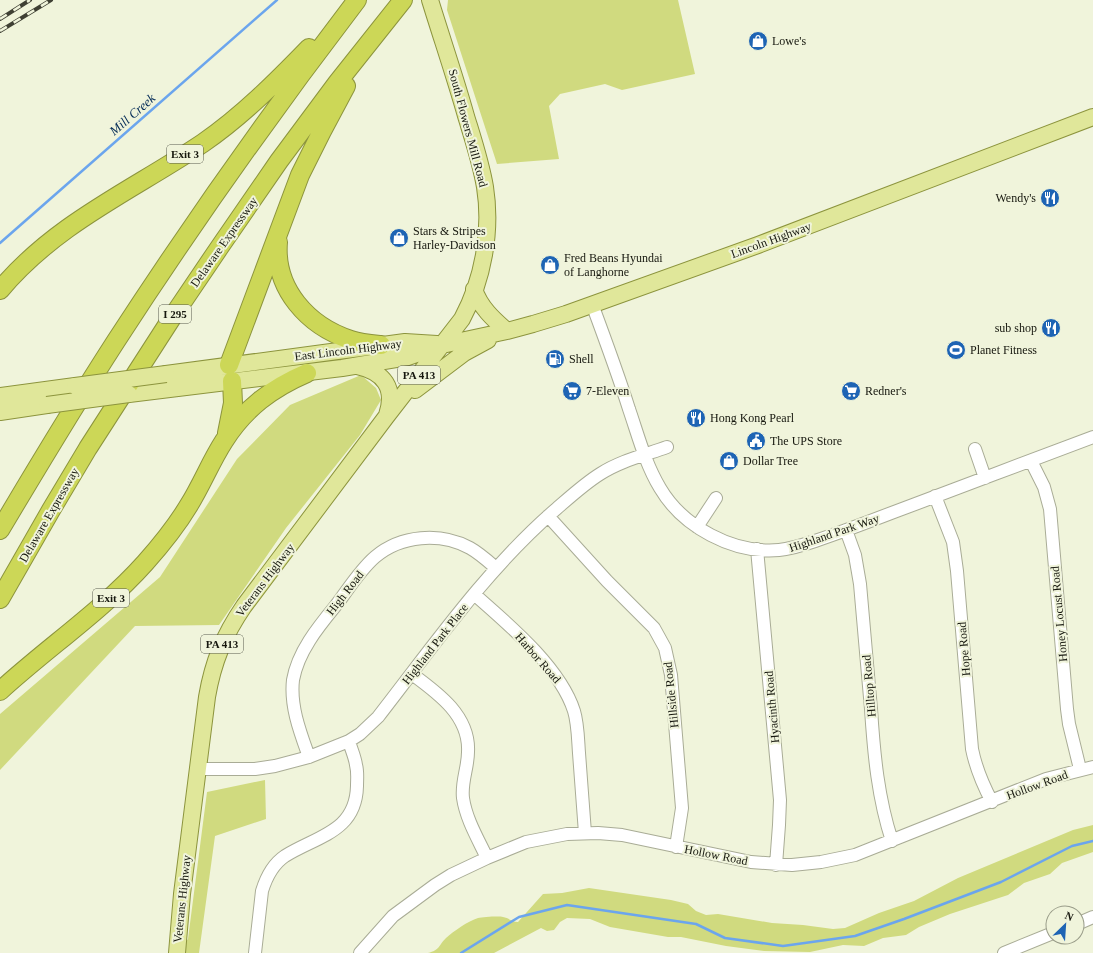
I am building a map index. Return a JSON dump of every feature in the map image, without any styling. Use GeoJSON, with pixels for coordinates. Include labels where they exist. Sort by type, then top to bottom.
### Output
{"type":"FeatureCollection","features":[{"type":"Feature","properties":{"kind":"highway","name":"Exit 3"},"geometry":{"type":"LineString","coordinates":[[0,290],[24,264],[75,222],[203,142],[240,114],[278,79],[356,0]]}},
{"type":"Feature","properties":{"kind":"highway","name":"I 295"},"geometry":{"type":"LineString","coordinates":[[0,530],[112,348],[196,220],[265,123],[356,0]]}},
{"type":"Feature","properties":{"kind":"highway","name":"Delaware Expressway"},"geometry":{"type":"LineString","coordinates":[[0,599],[88,448],[173,316],[337,83],[403,0]]}},
{"type":"Feature","properties":{"kind":"highway"},"geometry":{"type":"LineString","coordinates":[[224,441],[232,412],[234,394],[231,373],[280,227],[310,152],[370,42]]}},
{"type":"Feature","properties":{"kind":"highway"},"geometry":{"type":"LineString","coordinates":[[280,227],[278,255],[282,276],[292,298],[299,308],[318,324],[335,334],[352,340],[381,345]]}},
{"type":"Feature","properties":{"kind":"highway"},"geometry":{"type":"LineString","coordinates":[[224,441],[243,416],[265,396],[277,387],[307,373]]}},
{"type":"Feature","properties":{"kind":"highway","name":"Exit 3"},"geometry":{"type":"LineString","coordinates":[[0,691],[23,670],[113,596],[146,562],[176,525],[189,505],[224,441]]}},
{"type":"Feature","properties":{"kind":"main road","name":"South Flowers Mill Road"},"geometry":{"type":"LineString","coordinates":[[430,0],[463,104],[485,185],[487,214],[486,238],[474,289],[467,310],[442,345]]}},
{"type":"Feature","properties":{"kind":"main road","name":"Lincoln Highway"},"geometry":{"type":"LineString","coordinates":[[442,345],[506,331],[552,318],[592,304],[765,242],[1093,117]]}},
{"type":"Feature","properties":{"kind":"main road"},"geometry":{"type":"LineString","coordinates":[[396,404],[464,353],[506,331],[488,314],[477,299],[474,289]]}},
{"type":"Feature","properties":{"kind":"main road","name":"East Lincoln Highway"},"geometry":{"type":"LineString","coordinates":[[0,412],[155,391],[231,373],[381,345],[405,342],[442,345]]}},
{"type":"Feature","properties":{"kind":"main road","name":"East Lincoln Highway"},"geometry":{"type":"LineString","coordinates":[[0,396],[166,374],[307,373],[408,357],[442,345]]}},
{"type":"Feature","properties":{"kind":"main road","name":"Veterans Highway"},"geometry":{"type":"LineString","coordinates":[[177,953],[182,894],[210,681],[217,655],[226,634],[244,606],[442,345]]}},
{"type":"Feature","properties":{"kind":"main road","name":"PA 413"},"geometry":{"type":"LineString","coordinates":[[357,366],[373,371],[384,380],[390,393],[390,401],[386,417]]}},
{"type":"Feature","properties":{"kind":"street","name":"Highland Park Way"},"geometry":{"type":"LineString","coordinates":[[592,304],[645,454],[660,488],[677,511],[697,527],[728,543],[757,550],[779,550],[792,548],[846,530],[1093,437]]}},
{"type":"Feature","properties":{"kind":"street","name":"Highland Park Place"},"geometry":{"type":"LineString","coordinates":[[198,769],[255,769],[275,766],[308,757],[349,741],[360,734],[378,717],[474,594],[522,540],[548,516],[599,474],[645,454],[667,447]]}},
{"type":"Feature","properties":{"kind":"street"},"geometry":{"type":"LineString","coordinates":[[975,449],[985,478]]}},
{"type":"Feature","properties":{"kind":"street","name":"Honey Locust Road"},"geometry":{"type":"LineString","coordinates":[[1031,461],[1044,487],[1050,508],[1067,709],[1069,724],[1080,769]]}},
{"type":"Feature","properties":{"kind":"street","name":"Hope Road"},"geometry":{"type":"LineString","coordinates":[[936,496],[953,542],[957,571],[972,749],[979,775],[992,802]]}},
{"type":"Feature","properties":{"kind":"street"},"geometry":{"type":"LineString","coordinates":[[697,527],[716,498]]}},
{"type":"Feature","properties":{"kind":"street","name":"Hillside Road"},"geometry":{"type":"LineString","coordinates":[[548,516],[607,581],[654,628],[665,648],[671,675],[682,808],[676,847]]}},
{"type":"Feature","properties":{"kind":"street","name":"Hilltop Road"},"geometry":{"type":"LineString","coordinates":[[846,530],[857,564],[860,584],[875,762],[879,793],[892,841]]}},
{"type":"Feature","properties":{"kind":"street","name":"High Road"},"geometry":{"type":"LineString","coordinates":[[308,757],[297,723],[294,708],[294,679],[302,653],[310,639],[361,571],[375,557],[390,547],[410,540],[434,538],[447,540],[469,548],[496,568]]}},
{"type":"Feature","properties":{"kind":"street","name":"Hyacinth Road"},"geometry":{"type":"LineString","coordinates":[[757,550],[780,800],[776,865]]}},
{"type":"Feature","properties":{"kind":"street","name":"Harbor Road"},"geometry":{"type":"LineString","coordinates":[[474,594],[507,624],[548,666],[570,699],[576,720],[585,833]]}},
{"type":"Feature","properties":{"kind":"street"},"geometry":{"type":"LineString","coordinates":[[412,674],[451,706],[461,721],[466,734],[468,749],[463,784],[464,806],[487,858]]}},
{"type":"Feature","properties":{"kind":"street"},"geometry":{"type":"LineString","coordinates":[[255,953],[262,891],[268,875],[274,866],[284,857],[336,829],[342,824],[352,809],[357,794],[358,771],[349,741]]}},
{"type":"Feature","properties":{"kind":"street","name":"Hollow Road"},"geometry":{"type":"LineString","coordinates":[[360,953],[393,916],[435,884],[487,858],[526,842],[548,837],[585,833],[622,835],[751,862],[792,865],[844,858],[892,841],[1046,780],[1080,769],[1093,767]]}},
{"type":"Feature","properties":{"kind":"street"},"geometry":{"type":"LineString","coordinates":[[1004,953],[1045,937]]}},
{"type":"Feature","properties":{"kind":"green space"},"geometry":{"type":"Polygon","coordinates":[[[448,0],[678,0],[695,74],[622,90],[605,84],[560,94],[549,106],[559,159],[497,164],[447,10],[448,0]]]}},
{"type":"Feature","properties":{"kind":"green space"},"geometry":{"type":"Polygon","coordinates":[[[361,375],[376,388],[381,400],[360,435],[286,528],[219,625],[135,626],[0,770],[0,714],[160,577],[237,459],[290,405],[361,375]]]}},
{"type":"Feature","properties":{"kind":"green space"},"geometry":{"type":"Polygon","coordinates":[[[265,780],[266,819],[215,836],[199,953],[178,953],[188,939],[207,792],[265,780]]]}},
{"type":"Feature","properties":{"kind":"green space"},"geometry":{"type":"Polygon","coordinates":[[[1093,825],[1093,852],[1062,863],[1050,874],[1024,883],[1008,895],[950,914],[919,927],[906,935],[883,938],[864,946],[843,945],[810,952],[764,951],[610,927],[590,919],[567,918],[560,922],[554,930],[547,931],[541,928],[494,953],[428,953],[437,949],[449,935],[474,919],[483,917],[501,917],[518,922],[543,894],[562,893],[589,888],[671,900],[688,904],[696,911],[706,915],[718,914],[772,923],[833,929],[845,928],[879,913],[914,901],[958,878],[1073,830],[1093,825]]]}},
{"type":"Feature","properties":{"kind":"waterway","name":"Mill Creek"},"geometry":{"type":"LineString","coordinates":[[0,243],[277,0]]}},
{"type":"Feature","properties":{"kind":"waterway"},"geometry":{"type":"LineString","coordinates":[[461,953],[519,917],[567,905],[696,924],[725,938],[783,946],[855,936],[1001,882],[1072,846],[1093,841]]}},
{"type":"Feature","properties":{"kind":"railway"},"geometry":{"type":"LineString","coordinates":[[0,19],[30,0]]}},
{"type":"Feature","properties":{"kind":"railway"},"geometry":{"type":"LineString","coordinates":[[0,31],[51,0]]}},
{"type":"Feature","properties":{"kind":"place","name":"Lowe's"},"geometry":{"type":"Point","coordinates":[758,41]}},
{"type":"Feature","properties":{"kind":"place","name":"Wendy's"},"geometry":{"type":"Point","coordinates":[1050,198]}},
{"type":"Feature","properties":{"kind":"place","name":"Stars & Stripes Harley-Davidson"},"geometry":{"type":"Point","coordinates":[399,238]}},
{"type":"Feature","properties":{"kind":"place","name":"Fred Beans Hyundai of Langhorne"},"geometry":{"type":"Point","coordinates":[550,265]}},
{"type":"Feature","properties":{"kind":"place","name":"sub shop"},"geometry":{"type":"Point","coordinates":[1051,328]}},
{"type":"Feature","properties":{"kind":"place","name":"Planet Fitness"},"geometry":{"type":"Point","coordinates":[956,350]}},
{"type":"Feature","properties":{"kind":"place","name":"Shell"},"geometry":{"type":"Point","coordinates":[555,359]}},
{"type":"Feature","properties":{"kind":"place","name":"7-Eleven"},"geometry":{"type":"Point","coordinates":[572,391]}},
{"type":"Feature","properties":{"kind":"place","name":"Redner's"},"geometry":{"type":"Point","coordinates":[851,391]}},
{"type":"Feature","properties":{"kind":"place","name":"Hong Kong Pearl"},"geometry":{"type":"Point","coordinates":[696,418]}},
{"type":"Feature","properties":{"kind":"place","name":"The UPS Store"},"geometry":{"type":"Point","coordinates":[756,441]}},
{"type":"Feature","properties":{"kind":"place","name":"Dollar Tree"},"geometry":{"type":"Point","coordinates":[729,461]}}]}
